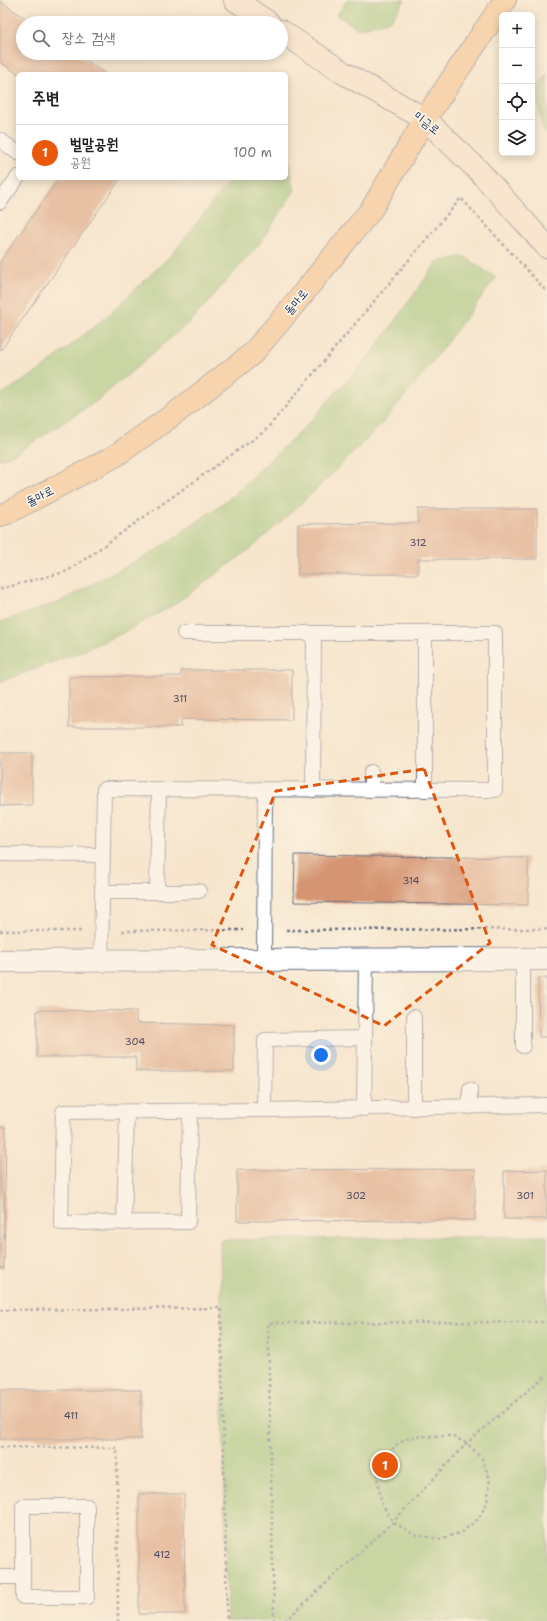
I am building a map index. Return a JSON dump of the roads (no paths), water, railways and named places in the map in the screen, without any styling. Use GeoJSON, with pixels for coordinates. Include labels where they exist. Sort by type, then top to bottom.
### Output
{"type":"FeatureCollection","features":[{"type":"Feature","properties":{"kind":"main road"},"geometry":{"type":"LineString","coordinates":[[235,0],[259,16]]}},
{"type":"Feature","properties":{"kind":"main road","name":"돌마로"},"geometry":{"type":"LineString","coordinates":[[0,515],[7,513],[115,456],[177,412],[252,354],[288,313],[371,210],[425,119],[505,0]]}},
{"type":"Feature","properties":{"kind":"main road","name":"미금로"},"geometry":{"type":"LineString","coordinates":[[288,36],[342,72],[425,119],[479,171],[547,247]]}},
{"type":"Feature","properties":{"kind":"street"},"geometry":{"type":"LineString","coordinates":[[0,960],[547,959]]}},
{"type":"Feature","properties":{"kind":"lane"},"geometry":{"type":"LineString","coordinates":[[0,140],[16,152]]}},
{"type":"Feature","properties":{"kind":"lane"},"geometry":{"type":"LineString","coordinates":[[0,202],[16,180]]}},
{"type":"Feature","properties":{"kind":"lane"},"geometry":{"type":"LineString","coordinates":[[101,960],[104,789],[495,790],[495,633],[184,632]]}},
{"type":"Feature","properties":{"kind":"lane"},"geometry":{"type":"LineString","coordinates":[[313,790],[314,633]]}},
{"type":"Feature","properties":{"kind":"lane"},"geometry":{"type":"LineString","coordinates":[[425,633],[425,790]]}},
{"type":"Feature","properties":{"kind":"lane"},"geometry":{"type":"LineString","coordinates":[[371,772],[371,790]]}},
{"type":"Feature","properties":{"kind":"lane"},"geometry":{"type":"LineString","coordinates":[[157,892],[159,789]]}},
{"type":"Feature","properties":{"kind":"lane"},"geometry":{"type":"LineString","coordinates":[[264,959],[265,790]]}},
{"type":"Feature","properties":{"kind":"lane"},"geometry":{"type":"LineString","coordinates":[[0,854],[103,855]]}},
{"type":"Feature","properties":{"kind":"lane"},"geometry":{"type":"LineString","coordinates":[[102,892],[199,891]]}},
{"type":"Feature","properties":{"kind":"lane"},"geometry":{"type":"LineString","coordinates":[[522,958],[522,1046]]}},
{"type":"Feature","properties":{"kind":"lane"},"geometry":{"type":"LineString","coordinates":[[364,1109],[366,959]]}},
{"type":"Feature","properties":{"kind":"lane"},"geometry":{"type":"LineString","coordinates":[[414,1017],[414,1108]]}},
{"type":"Feature","properties":{"kind":"lane"},"geometry":{"type":"LineString","coordinates":[[264,1110],[265,1040],[364,1038]]}},
{"type":"Feature","properties":{"kind":"lane"},"geometry":{"type":"LineString","coordinates":[[470,1089],[470,1107]]}},
{"type":"Feature","properties":{"kind":"lane"},"geometry":{"type":"LineString","coordinates":[[190,1111],[188,1222],[61,1223],[63,1112],[364,1109],[547,1105]]}},
{"type":"Feature","properties":{"kind":"lane"},"geometry":{"type":"LineString","coordinates":[[124,1223],[127,1112]]}},
{"type":"Feature","properties":{"kind":"lane"},"geometry":{"type":"LineString","coordinates":[[23,1506],[87,1506],[87,1597],[23,1597],[23,1577],[23,1506]]}},
{"type":"Feature","properties":{"kind":"lane"},"geometry":{"type":"LineString","coordinates":[[0,1577],[23,1577]]}},
{"type":"Feature","properties":{"kind":"place","name":"벌말공원"},"geometry":{"type":"Point","coordinates":[385,1465]}}]}
